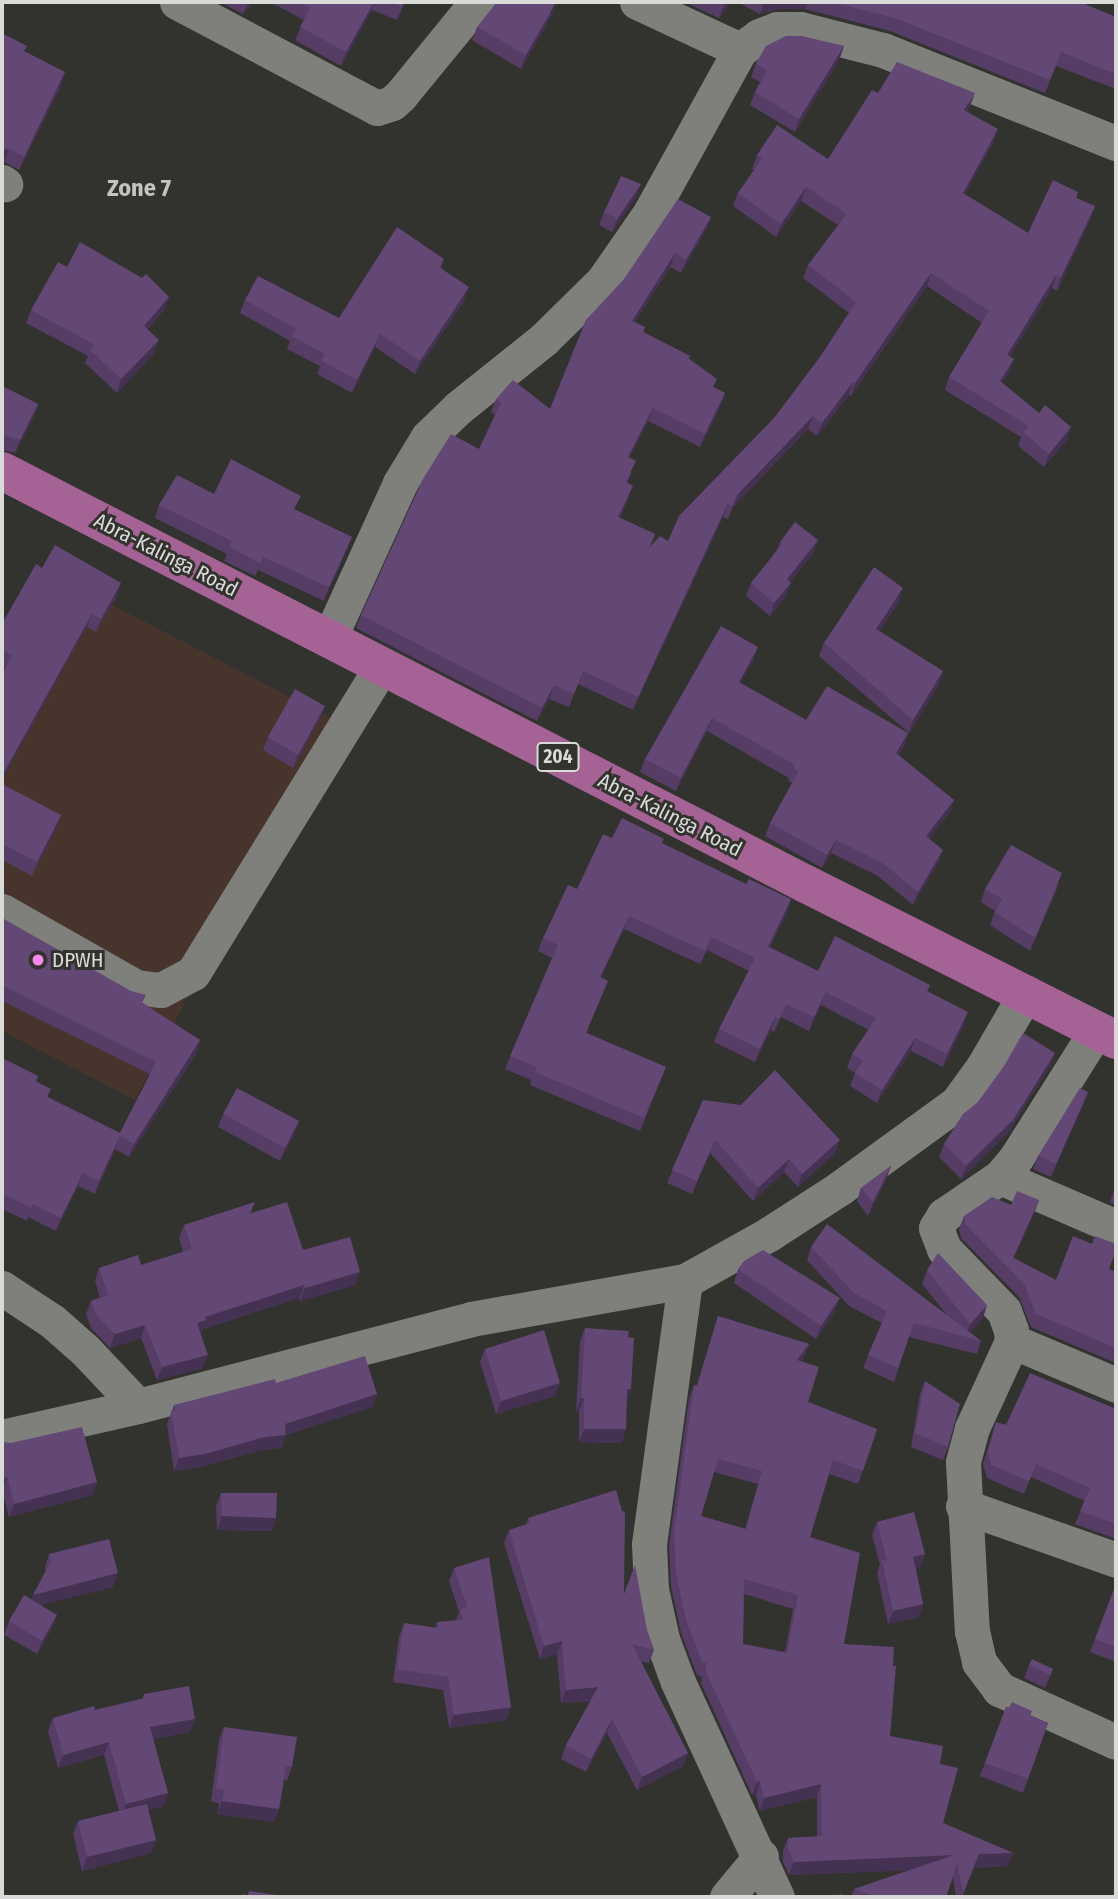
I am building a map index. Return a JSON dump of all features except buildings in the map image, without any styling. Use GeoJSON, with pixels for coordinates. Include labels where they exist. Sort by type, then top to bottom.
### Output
{"type":"FeatureCollection","features":[{"type":"Feature","properties":{"kind":"main road","name":"Abra-Kalinga Road"},"geometry":{"type":"LineString","coordinates":[[2,471],[1106,1035]]}},
{"type":"Feature","properties":{"kind":"street"},"geometry":{"type":"LineString","coordinates":[[177,2],[377,108],[393,103],[400,96],[477,2]]}},
{"type":"Feature","properties":{"kind":"street"},"geometry":{"type":"LineString","coordinates":[[637,2],[740,50]]}},
{"type":"Feature","properties":{"kind":"street"},"geometry":{"type":"LineString","coordinates":[[329,639],[400,483],[428,437],[458,408],[544,339],[603,281],[650,213],[740,50],[759,36],[777,29],[800,29],[883,50],[1116,143]]}},
{"type":"Feature","properties":{"kind":"street"},"geometry":{"type":"LineString","coordinates":[[2,911],[136,987],[161,990],[193,973],[382,666]]}},
{"type":"Feature","properties":{"kind":"street"},"geometry":{"type":"LineString","coordinates":[[2,1437],[138,1406],[471,1319],[685,1281],[769,1234],[840,1188],[957,1102],[983,1067],[1026,993]]}},
{"type":"Feature","properties":{"kind":"street"},"geometry":{"type":"LineString","coordinates":[[1106,1035],[1000,1177],[944,1215],[936,1228],[944,1249],[1004,1311],[1010,1322],[1012,1341],[972,1427],[963,1462],[963,1506],[972,1631],[986,1676],[999,1689],[1116,1742]]}},
{"type":"Feature","properties":{"kind":"street"},"geometry":{"type":"LineString","coordinates":[[1000,1177],[1116,1227]]}},
{"type":"Feature","properties":{"kind":"street"},"geometry":{"type":"LineString","coordinates":[[685,1281],[649,1544],[651,1589],[662,1639],[678,1682],[761,1856],[777,1897]]}},
{"type":"Feature","properties":{"kind":"street"},"geometry":{"type":"LineString","coordinates":[[2,1288],[52,1321],[85,1350],[138,1406]]}},
{"type":"Feature","properties":{"kind":"street"},"geometry":{"type":"LineString","coordinates":[[1012,1341],[1116,1385]]}},
{"type":"Feature","properties":{"kind":"street"},"geometry":{"type":"LineString","coordinates":[[963,1506],[1116,1560]]}},
{"type":"Feature","properties":{"kind":"street"},"geometry":{"type":"LineString","coordinates":[[727,1897],[761,1856]]}},
{"type":"Feature","properties":{"kind":"shaded area"},"geometry":{"type":"Polygon","coordinates":[[[41,568],[331,718],[135,1100],[2,1031],[2,645],[41,568]]]}},
{"type":"Feature","properties":{"kind":"place","name":"DPWH"},"geometry":{"type":"Point","coordinates":[38,960]}},
{"type":"Feature","properties":{"kind":"district","name":"Zone 7"},"geometry":{"type":"Point","coordinates":[139,189]}}]}
